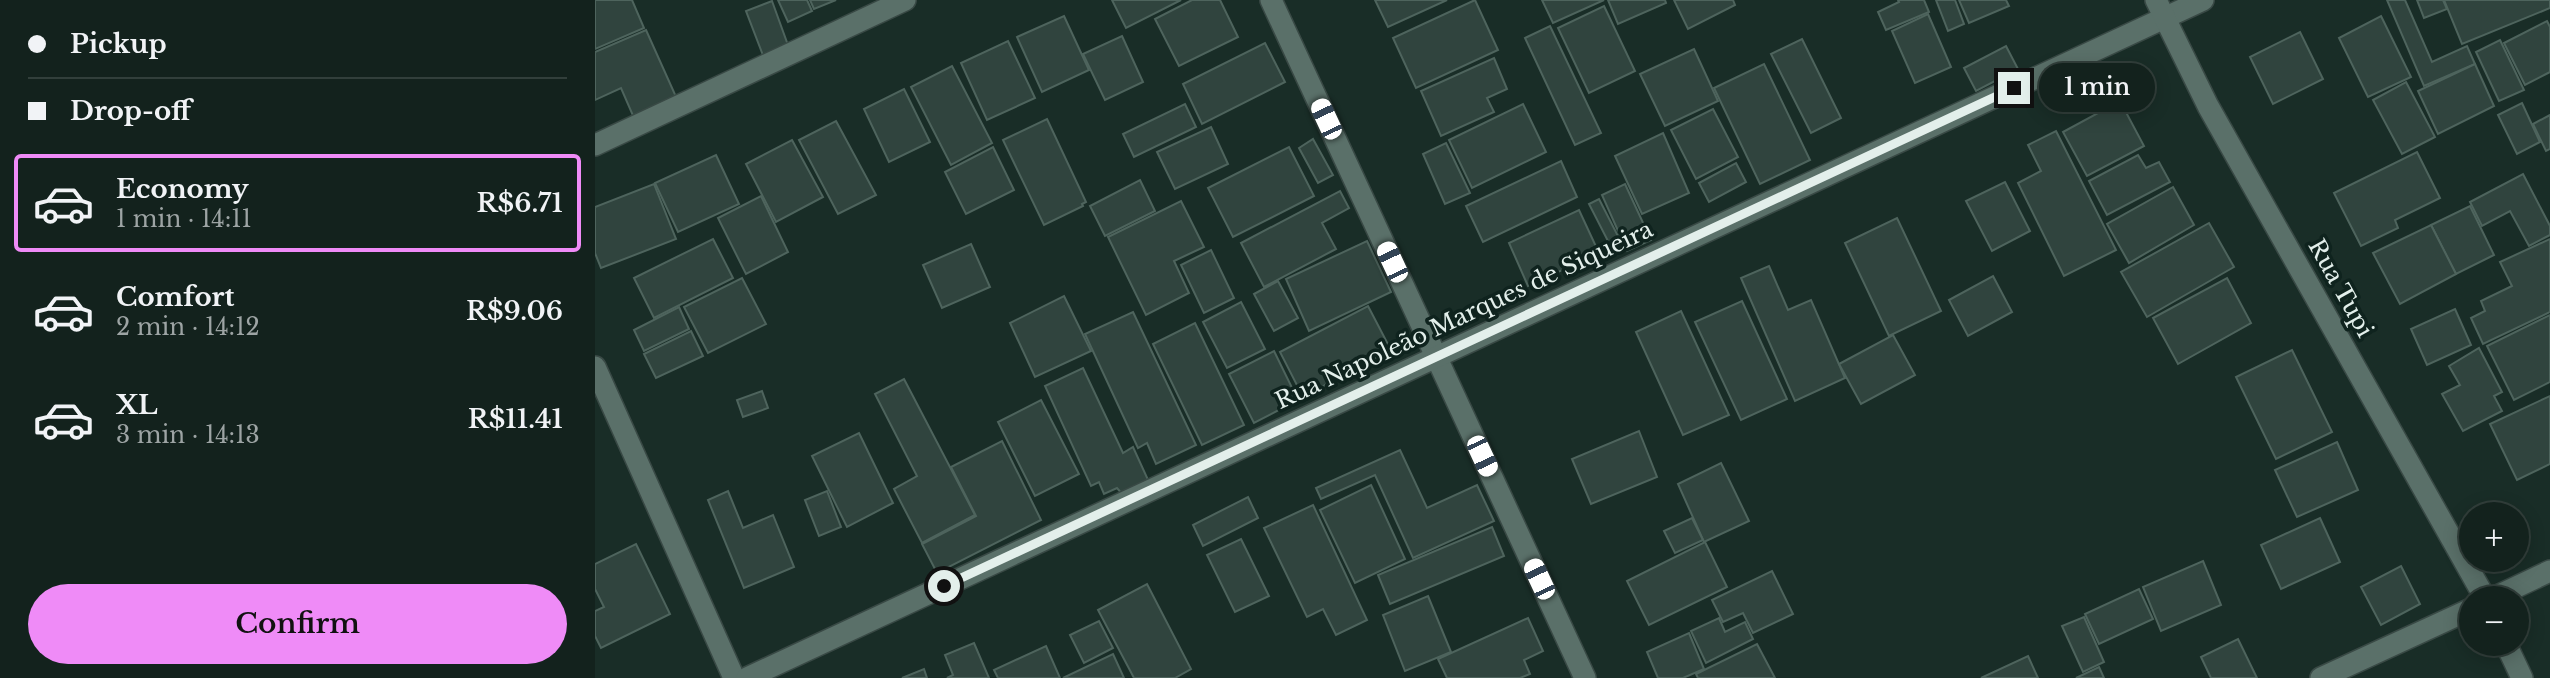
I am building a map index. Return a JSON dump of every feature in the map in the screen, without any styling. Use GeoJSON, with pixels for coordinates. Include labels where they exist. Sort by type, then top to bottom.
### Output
{"type":"FeatureCollection","features":[{"type":"Feature","properties":{"kind":"street"},"geometry":{"type":"LineString","coordinates":[[595,145],[905,0]]}},
{"type":"Feature","properties":{"kind":"street"},"geometry":{"type":"LineString","coordinates":[[1271,0],[1585,678]]}},
{"type":"Feature","properties":{"kind":"street","name":"Rua Napoleão Marques de Siqueira"},"geometry":{"type":"LineString","coordinates":[[747,678],[1436,357],[2160,9],[2203,0]]}},
{"type":"Feature","properties":{"kind":"street","name":"Rua Tupi"},"geometry":{"type":"LineString","coordinates":[[2160,9],[2208,106],[2478,586]]}},
{"type":"Feature","properties":{"kind":"street"},"geometry":{"type":"LineString","coordinates":[[595,367],[734,678]]}},
{"type":"Feature","properties":{"kind":"street"},"geometry":{"type":"LineString","coordinates":[[2519,586],[2550,572]]}},
{"type":"Feature","properties":{"kind":"street"},"geometry":{"type":"LineString","coordinates":[[2322,678],[2459,614]]}},
{"type":"Feature","properties":{"kind":"street"},"geometry":{"type":"LineString","coordinates":[[2512,656],[2522,678]]}},
{"type":"Feature","properties":{"kind":"building"},"geometry":{"type":"Polygon","coordinates":[[[595,0],[632,0],[644,28],[595,49],[595,0]]]}},
{"type":"Feature","properties":{"kind":"building"},"geometry":{"type":"Polygon","coordinates":[[[778,0],[807,0],[812,11],[788,22],[778,0]]]}},
{"type":"Feature","properties":{"kind":"building"},"geometry":{"type":"Polygon","coordinates":[[[810,0],[836,0],[814,9],[810,0]]]}},
{"type":"Feature","properties":{"kind":"building"},"geometry":{"type":"Polygon","coordinates":[[[1112,0],[1181,0],[1126,28],[1112,0]]]}},
{"type":"Feature","properties":{"kind":"building"},"geometry":{"type":"Polygon","coordinates":[[[1192,0],[1220,0],[1238,37],[1179,66],[1155,19],[1192,0]]]}},
{"type":"Feature","properties":{"kind":"building"},"geometry":{"type":"Polygon","coordinates":[[[1375,0],[1447,0],[1388,27],[1375,0]]]}},
{"type":"Feature","properties":{"kind":"building"},"geometry":{"type":"Polygon","coordinates":[[[1475,0],[1498,50],[1416,88],[1393,38],[1475,0]]]}},
{"type":"Feature","properties":{"kind":"building"},"geometry":{"type":"Polygon","coordinates":[[[1542,0],[1604,0],[1553,23],[1542,0]]]}},
{"type":"Feature","properties":{"kind":"building"},"geometry":{"type":"Polygon","coordinates":[[[1608,0],[1665,0],[1666,3],[1618,24],[1608,0]]]}},
{"type":"Feature","properties":{"kind":"building"},"geometry":{"type":"Polygon","coordinates":[[[1674,0],[1733,0],[1735,5],[1688,29],[1674,0]]]}},
{"type":"Feature","properties":{"kind":"building"},"geometry":{"type":"Polygon","coordinates":[[[1898,0],[1924,0],[1929,12],[1886,30],[1878,12],[1899,2],[1898,0]]]}},
{"type":"Feature","properties":{"kind":"building"},"geometry":{"type":"Polygon","coordinates":[[[1936,0],[1955,0],[1964,24],[1948,31],[1936,0]]]}},
{"type":"Feature","properties":{"kind":"building"},"geometry":{"type":"Polygon","coordinates":[[[1959,0],[2006,0],[2009,6],[1969,23],[1959,0]]]}},
{"type":"Feature","properties":{"kind":"building"},"geometry":{"type":"Polygon","coordinates":[[[2387,0],[2405,0],[2432,62],[2467,46],[2475,64],[2424,86],[2387,0]]]}},
{"type":"Feature","properties":{"kind":"building"},"geometry":{"type":"Polygon","coordinates":[[[2417,0],[2443,0],[2447,9],[2424,18],[2417,0]]]}},
{"type":"Feature","properties":{"kind":"building"},"geometry":{"type":"Polygon","coordinates":[[[2444,0],[2550,0],[2550,8],[2462,44],[2444,0]]]}},
{"type":"Feature","properties":{"kind":"building"},"geometry":{"type":"Polygon","coordinates":[[[772,1],[789,48],[764,58],[746,11],[772,1]]]}},
{"type":"Feature","properties":{"kind":"building"},"geometry":{"type":"Polygon","coordinates":[[[1604,6],[1635,71],[1589,93],[1558,28],[1604,6]]]}},
{"type":"Feature","properties":{"kind":"building"},"geometry":{"type":"Polygon","coordinates":[[[1928,14],[1951,67],[1915,83],[1892,31],[1928,14]]]}},
{"type":"Feature","properties":{"kind":"building"},"geometry":{"type":"Polygon","coordinates":[[[1064,16],[1089,70],[1042,92],[1017,37],[1064,16]]]}},
{"type":"Feature","properties":{"kind":"building"},"geometry":{"type":"Polygon","coordinates":[[[2381,16],[2411,77],[2368,97],[2339,38],[2381,16]]]}},
{"type":"Feature","properties":{"kind":"building"},"geometry":{"type":"Polygon","coordinates":[[[2547,21],[2550,27],[2550,72],[2525,85],[2504,43],[2547,21]]]}},
{"type":"Feature","properties":{"kind":"building"},"geometry":{"type":"Polygon","coordinates":[[[1550,26],[1601,133],[1575,145],[1525,38],[1550,26]]]}},
{"type":"Feature","properties":{"kind":"building"},"geometry":{"type":"Polygon","coordinates":[[[646,30],[677,99],[634,118],[621,88],[595,100],[595,52],[646,30]]]}},
{"type":"Feature","properties":{"kind":"building"},"geometry":{"type":"Polygon","coordinates":[[[2300,32],[2323,79],[2273,104],[2250,57],[2300,32]]]}},
{"type":"Feature","properties":{"kind":"building"},"geometry":{"type":"Polygon","coordinates":[[[1122,36],[1143,82],[1105,100],[1083,54],[1122,36]]]}},
{"type":"Feature","properties":{"kind":"building"},"geometry":{"type":"Polygon","coordinates":[[[1802,39],[1841,118],[1811,133],[1771,54],[1802,39]]]}},
{"type":"Feature","properties":{"kind":"building"},"geometry":{"type":"Polygon","coordinates":[[[2500,40],[2524,90],[2499,101],[2476,52],[2500,40]]]}},
{"type":"Feature","properties":{"kind":"building"},"geometry":{"type":"Polygon","coordinates":[[[1008,41],[1035,98],[987,120],[961,63],[1008,41]]]}},
{"type":"Feature","properties":{"kind":"building"},"geometry":{"type":"Polygon","coordinates":[[[1265,43],[1285,82],[1202,124],[1183,84],[1265,43]]]}},
{"type":"Feature","properties":{"kind":"building"},"geometry":{"type":"Polygon","coordinates":[[[2006,46],[2018,69],[1976,91],[1964,68],[2006,46]]]}},
{"type":"Feature","properties":{"kind":"building"},"geometry":{"type":"Polygon","coordinates":[[[1694,49],[1718,101],[1665,126],[1640,74],[1694,49]]]}},
{"type":"Feature","properties":{"kind":"building"},"geometry":{"type":"Polygon","coordinates":[[[1494,58],[1507,89],[1487,98],[1494,112],[1441,136],[1421,91],[1494,58]]]}},
{"type":"Feature","properties":{"kind":"building"},"geometry":{"type":"Polygon","coordinates":[[[1764,64],[1810,160],[1760,184],[1714,88],[1764,64]]]}},
{"type":"Feature","properties":{"kind":"building"},"geometry":{"type":"Polygon","coordinates":[[[2475,64],[2494,106],[2438,134],[2418,91],[2475,64]]]}},
{"type":"Feature","properties":{"kind":"building"},"geometry":{"type":"Polygon","coordinates":[[[952,66],[992,143],[951,165],[911,87],[952,66]]]}},
{"type":"Feature","properties":{"kind":"building"},"geometry":{"type":"Polygon","coordinates":[[[2406,82],[2435,137],[2402,154],[2373,100],[2406,82]]]}},
{"type":"Feature","properties":{"kind":"building"},"geometry":{"type":"Polygon","coordinates":[[[904,89],[930,142],[889,162],[864,109],[904,89]]]}},
{"type":"Feature","properties":{"kind":"building"},"geometry":{"type":"Polygon","coordinates":[[[2120,101],[2144,146],[2087,176],[2063,132],[2120,101]]]}},
{"type":"Feature","properties":{"kind":"building"},"geometry":{"type":"Polygon","coordinates":[[[2522,103],[2540,142],[2517,154],[2498,115],[2522,103]]]}},
{"type":"Feature","properties":{"kind":"building"},"geometry":{"type":"Polygon","coordinates":[[[1185,104],[1196,127],[1134,157],[1123,134],[1185,104]]]}},
{"type":"Feature","properties":{"kind":"building"},"geometry":{"type":"Polygon","coordinates":[[[1523,104],[1546,152],[1472,188],[1449,140],[1523,104]]]}},
{"type":"Feature","properties":{"kind":"building"},"geometry":{"type":"Polygon","coordinates":[[[1713,109],[1738,157],[1696,179],[1671,130],[1713,109]]]}},
{"type":"Feature","properties":{"kind":"building"},"geometry":{"type":"Polygon","coordinates":[[[2550,115],[2550,149],[2546,151],[2533,124],[2550,115]]]}},
{"type":"Feature","properties":{"kind":"building"},"geometry":{"type":"Polygon","coordinates":[[[1047,119],[1086,202],[1044,225],[1003,140],[1047,119]]]}},
{"type":"Feature","properties":{"kind":"building"},"geometry":{"type":"Polygon","coordinates":[[[836,121],[876,195],[838,214],[799,140],[836,121]]]}},
{"type":"Feature","properties":{"kind":"building"},"geometry":{"type":"Polygon","coordinates":[[[1211,127],[1228,164],[1175,189],[1157,152],[1211,127]]]}},
{"type":"Feature","properties":{"kind":"building"},"geometry":{"type":"Polygon","coordinates":[[[2056,131],[2116,250],[2064,276],[2018,183],[2041,171],[2028,145],[2056,131]]]}},
{"type":"Feature","properties":{"kind":"building"},"geometry":{"type":"Polygon","coordinates":[[[1663,133],[1689,193],[1642,214],[1615,156],[1663,133]]]}},
{"type":"Feature","properties":{"kind":"building"},"geometry":{"type":"Polygon","coordinates":[[[1313,139],[1333,175],[1318,183],[1299,148],[1313,139]]]}},
{"type":"Feature","properties":{"kind":"building"},"geometry":{"type":"Polygon","coordinates":[[[792,140],[823,197],[776,222],[746,164],[792,140]]]}},
{"type":"Feature","properties":{"kind":"building"},"geometry":{"type":"Polygon","coordinates":[[[1446,143],[1470,193],[1445,204],[1423,154],[1446,143]]]}},
{"type":"Feature","properties":{"kind":"building"},"geometry":{"type":"Polygon","coordinates":[[[993,147],[1014,190],[966,214],[945,172],[993,147]]]}},
{"type":"Feature","properties":{"kind":"building"},"geometry":{"type":"Polygon","coordinates":[[[1289,147],[1314,196],[1233,237],[1208,188],[1289,147]]]}},
{"type":"Feature","properties":{"kind":"building"},"geometry":{"type":"Polygon","coordinates":[[[2417,152],[2440,198],[2395,220],[2398,228],[2361,246],[2334,193],[2417,152]]]}},
{"type":"Feature","properties":{"kind":"building"},"geometry":{"type":"Polygon","coordinates":[[[716,155],[739,204],[678,232],[655,183],[716,155]]]}},
{"type":"Feature","properties":{"kind":"building"},"geometry":{"type":"Polygon","coordinates":[[[2138,155],[2146,168],[2159,162],[2170,182],[2107,215],[2089,181],[2138,155]]]}},
{"type":"Feature","properties":{"kind":"building"},"geometry":{"type":"Polygon","coordinates":[[[1561,161],[1577,197],[1483,242],[1466,206],[1561,161]]]}},
{"type":"Feature","properties":{"kind":"building"},"geometry":{"type":"Polygon","coordinates":[[[1736,163],[1746,182],[1709,202],[1699,183],[1736,163]]]}},
{"type":"Feature","properties":{"kind":"building"},"geometry":{"type":"Polygon","coordinates":[[[2523,174],[2550,226],[2550,235],[2529,246],[2510,211],[2482,226],[2470,202],[2523,174]]]}},
{"type":"Feature","properties":{"kind":"building"},"geometry":{"type":"Polygon","coordinates":[[[1140,180],[1155,211],[1105,236],[1090,206],[1140,180]]]}},
{"type":"Feature","properties":{"kind":"building"},"geometry":{"type":"Polygon","coordinates":[[[2005,182],[2030,231],[1992,251],[1966,201],[2005,182]]]}},
{"type":"Feature","properties":{"kind":"building"},"geometry":{"type":"Polygon","coordinates":[[[654,184],[676,239],[601,268],[595,253],[595,207],[654,184]]]}},
{"type":"Feature","properties":{"kind":"building"},"geometry":{"type":"Polygon","coordinates":[[[1625,184],[1651,240],[1627,251],[1602,195],[1625,184]]]}},
{"type":"Feature","properties":{"kind":"building"},"geometry":{"type":"Polygon","coordinates":[[[2173,187],[2194,225],[2129,263],[2107,224],[2173,187]]]}},
{"type":"Feature","properties":{"kind":"building"},"geometry":{"type":"Polygon","coordinates":[[[1340,191],[1349,208],[1322,223],[1336,249],[1264,287],[1241,243],[1340,191]]]}},
{"type":"Feature","properties":{"kind":"building"},"geometry":{"type":"Polygon","coordinates":[[[761,196],[788,252],[746,274],[718,218],[761,196]]]}},
{"type":"Feature","properties":{"kind":"building"},"geometry":{"type":"Polygon","coordinates":[[[1599,199],[1621,242],[1611,247],[1589,204],[1599,199]]]}},
{"type":"Feature","properties":{"kind":"building"},"geometry":{"type":"Polygon","coordinates":[[[1181,201],[1204,247],[1174,261],[1189,293],[1146,315],[1108,237],[1181,201]]]}},
{"type":"Feature","properties":{"kind":"building"},"geometry":{"type":"Polygon","coordinates":[[[2470,206],[2494,255],[2456,274],[2431,225],[2470,206]]]}},
{"type":"Feature","properties":{"kind":"building"},"geometry":{"type":"Polygon","coordinates":[[[1579,210],[1599,253],[1528,286],[1509,243],[1579,210]]]}},
{"type":"Feature","properties":{"kind":"building"},"geometry":{"type":"Polygon","coordinates":[[[1897,218],[1941,311],[1889,336],[1845,243],[1897,218]]]}},
{"type":"Feature","properties":{"kind":"building"},"geometry":{"type":"Polygon","coordinates":[[[2209,223],[2234,267],[2147,317],[2121,272],[2209,223]]]}},
{"type":"Feature","properties":{"kind":"building"},"geometry":{"type":"Polygon","coordinates":[[[2431,225],[2456,274],[2400,304],[2373,253],[2431,225]]]}},
{"type":"Feature","properties":{"kind":"building"},"geometry":{"type":"Polygon","coordinates":[[[713,239],[733,278],[654,318],[634,278],[713,239]]]}},
{"type":"Feature","properties":{"kind":"building"},"geometry":{"type":"Polygon","coordinates":[[[2550,239],[2550,312],[2483,344],[2471,318],[2485,311],[2481,301],[2512,286],[2500,262],[2550,239]]]}},
{"type":"Feature","properties":{"kind":"building"},"geometry":{"type":"Polygon","coordinates":[[[1367,241],[1391,292],[1309,331],[1286,279],[1367,241]]]}},
{"type":"Feature","properties":{"kind":"building"},"geometry":{"type":"Polygon","coordinates":[[[971,244],[990,287],[942,308],[923,265],[971,244]]]}},
{"type":"Feature","properties":{"kind":"building"},"geometry":{"type":"Polygon","coordinates":[[[1211,250],[1234,298],[1204,313],[1181,265],[1211,250]]]}},
{"type":"Feature","properties":{"kind":"building"},"geometry":{"type":"Polygon","coordinates":[[[1769,266],[1788,310],[1811,300],[1845,378],[1795,401],[1741,278],[1769,266]]]}},
{"type":"Feature","properties":{"kind":"building"},"geometry":{"type":"Polygon","coordinates":[[[1993,276],[2012,312],[1968,336],[1949,300],[1993,276]]]}},
{"type":"Feature","properties":{"kind":"building"},"geometry":{"type":"Polygon","coordinates":[[[742,278],[766,324],[708,353],[684,307],[742,278]]]}},
{"type":"Feature","properties":{"kind":"building"},"geometry":{"type":"Polygon","coordinates":[[[2227,278],[2251,323],[2178,364],[2153,318],[2227,278]]]}},
{"type":"Feature","properties":{"kind":"building"},"geometry":{"type":"Polygon","coordinates":[[[1278,281],[1298,318],[1274,331],[1254,294],[1278,281]]]}},
{"type":"Feature","properties":{"kind":"building"},"geometry":{"type":"Polygon","coordinates":[[[1064,296],[1091,351],[1035,377],[1010,323],[1064,296]]]}},
{"type":"Feature","properties":{"kind":"building"},"geometry":{"type":"Polygon","coordinates":[[[1742,301],[1787,399],[1741,420],[1695,322],[1742,301]]]}},
{"type":"Feature","properties":{"kind":"building"},"geometry":{"type":"Polygon","coordinates":[[[1241,302],[1265,349],[1227,368],[1203,322],[1241,302]]]}},
{"type":"Feature","properties":{"kind":"building"},"geometry":{"type":"Polygon","coordinates":[[[1368,306],[1391,350],[1303,397],[1280,352],[1368,306]]]}},
{"type":"Feature","properties":{"kind":"building"},"geometry":{"type":"Polygon","coordinates":[[[679,307],[689,329],[644,351],[634,330],[679,307]]]}},
{"type":"Feature","properties":{"kind":"building"},"geometry":{"type":"Polygon","coordinates":[[[2455,309],[2471,345],[2427,365],[2411,329],[2455,309]]]}},
{"type":"Feature","properties":{"kind":"building"},"geometry":{"type":"Polygon","coordinates":[[[1681,311],[1729,415],[1683,435],[1636,332],[1681,311]]]}},
{"type":"Feature","properties":{"kind":"building"},"geometry":{"type":"Polygon","coordinates":[[[1133,312],[1196,445],[1156,464],[1147,443],[1138,448],[1085,334],[1133,312]]]}},
{"type":"Feature","properties":{"kind":"building"},"geometry":{"type":"Polygon","coordinates":[[[2550,315],[2550,382],[2514,400],[2487,346],[2550,315]]]}},
{"type":"Feature","properties":{"kind":"building"},"geometry":{"type":"Polygon","coordinates":[[[1195,323],[1244,425],[1202,445],[1153,344],[1195,323]]]}},
{"type":"Feature","properties":{"kind":"building"},"geometry":{"type":"Polygon","coordinates":[[[691,331],[703,356],[656,378],[644,354],[691,331]]]}},
{"type":"Feature","properties":{"kind":"building"},"geometry":{"type":"Polygon","coordinates":[[[1893,335],[1915,375],[1861,404],[1839,364],[1893,335]]]}},
{"type":"Feature","properties":{"kind":"building"},"geometry":{"type":"Polygon","coordinates":[[[2479,348],[2502,392],[2494,396],[2502,411],[2463,431],[2442,394],[2460,385],[2449,366],[2479,348]]]}},
{"type":"Feature","properties":{"kind":"building"},"geometry":{"type":"Polygon","coordinates":[[[2292,350],[2332,432],[2276,459],[2236,377],[2292,350]]]}},
{"type":"Feature","properties":{"kind":"building"},"geometry":{"type":"Polygon","coordinates":[[[1274,351],[1298,400],[1254,423],[1229,374],[1274,351]]]}},
{"type":"Feature","properties":{"kind":"building"},"geometry":{"type":"Polygon","coordinates":[[[1083,368],[1123,453],[1133,447],[1149,482],[1123,495],[1117,488],[1104,494],[1099,482],[1091,486],[1045,386],[1083,368]]]}},
{"type":"Feature","properties":{"kind":"building"},"geometry":{"type":"Polygon","coordinates":[[[904,379],[975,515],[922,543],[894,489],[917,476],[875,394],[904,379]]]}},
{"type":"Feature","properties":{"kind":"building"},"geometry":{"type":"Polygon","coordinates":[[[762,391],[768,408],[743,417],[737,400],[762,391]]]}},
{"type":"Feature","properties":{"kind":"building"},"geometry":{"type":"Polygon","coordinates":[[[2550,396],[2550,464],[2517,480],[2490,424],[2550,396]]]}},
{"type":"Feature","properties":{"kind":"building"},"geometry":{"type":"Polygon","coordinates":[[[1041,400],[1079,474],[1035,496],[998,422],[1041,400]]]}},
{"type":"Feature","properties":{"kind":"building"},"geometry":{"type":"Polygon","coordinates":[[[1639,431],[1657,477],[1591,504],[1572,459],[1639,431]]]}},
{"type":"Feature","properties":{"kind":"building"},"geometry":{"type":"Polygon","coordinates":[[[859,433],[893,503],[847,527],[812,456],[859,433]]]}},
{"type":"Feature","properties":{"kind":"building"},"geometry":{"type":"Polygon","coordinates":[[[1002,441],[1041,520],[937,573],[922,544],[976,516],[951,467],[1002,441]]]}},
{"type":"Feature","properties":{"kind":"building"},"geometry":{"type":"Polygon","coordinates":[[[2337,442],[2358,490],[2297,517],[2275,470],[2337,442]]]}},
{"type":"Feature","properties":{"kind":"building"},"geometry":{"type":"Polygon","coordinates":[[[1400,450],[1427,508],[1477,485],[1494,521],[1413,558],[1375,475],[1321,499],[1316,488],[1400,450]]]}},
{"type":"Feature","properties":{"kind":"building"},"geometry":{"type":"Polygon","coordinates":[[[1721,463],[1749,521],[1704,542],[1678,484],[1721,463]]]}},
{"type":"Feature","properties":{"kind":"building"},"geometry":{"type":"Polygon","coordinates":[[[1371,485],[1405,559],[1355,583],[1320,510],[1371,485]]]}},
{"type":"Feature","properties":{"kind":"building"},"geometry":{"type":"Polygon","coordinates":[[[728,491],[743,528],[773,515],[794,567],[744,588],[708,500],[728,491]]]}},
{"type":"Feature","properties":{"kind":"building"},"geometry":{"type":"Polygon","coordinates":[[[827,491],[841,527],[819,536],[805,500],[827,491]]]}},
{"type":"Feature","properties":{"kind":"building"},"geometry":{"type":"Polygon","coordinates":[[[1248,497],[1258,518],[1203,546],[1193,525],[1248,497]]]}},
{"type":"Feature","properties":{"kind":"building"},"geometry":{"type":"Polygon","coordinates":[[[1313,505],[1367,620],[1336,635],[1323,609],[1307,617],[1264,528],[1313,505]]]}},
{"type":"Feature","properties":{"kind":"building"},"geometry":{"type":"Polygon","coordinates":[[[1692,518],[1703,540],[1675,553],[1664,531],[1692,518]]]}},
{"type":"Feature","properties":{"kind":"building"},"geometry":{"type":"Polygon","coordinates":[[[2320,518],[2340,562],[2281,589],[2261,545],[2320,518]]]}},
{"type":"Feature","properties":{"kind":"building"},"geometry":{"type":"Polygon","coordinates":[[[1492,527],[1504,556],[1390,604],[1378,575],[1492,527]]]}},
{"type":"Feature","properties":{"kind":"building"},"geometry":{"type":"Polygon","coordinates":[[[1241,539],[1269,596],[1235,612],[1207,555],[1241,539]]]}},
{"type":"Feature","properties":{"kind":"building"},"geometry":{"type":"Polygon","coordinates":[[[1705,542],[1727,587],[1649,625],[1627,581],[1705,542]]]}},
{"type":"Feature","properties":{"kind":"building"},"geometry":{"type":"Polygon","coordinates":[[[636,544],[670,614],[601,648],[595,636],[595,611],[604,607],[595,589],[595,564],[636,544]]]}},
{"type":"Feature","properties":{"kind":"building"},"geometry":{"type":"Polygon","coordinates":[[[2203,561],[2221,605],[2161,631],[2143,587],[2203,561]]]}},
{"type":"Feature","properties":{"kind":"building"},"geometry":{"type":"Polygon","coordinates":[[[2401,566],[2420,604],[2381,625],[2361,587],[2401,566]]]}},
{"type":"Feature","properties":{"kind":"building"},"geometry":{"type":"Polygon","coordinates":[[[1772,571],[1793,614],[1753,633],[1743,613],[1723,622],[1712,600],[1772,571]]]}},
{"type":"Feature","properties":{"kind":"building"},"geometry":{"type":"Polygon","coordinates":[[[1147,584],[1191,669],[1175,678],[1134,678],[1098,610],[1147,584]]]}},
{"type":"Feature","properties":{"kind":"building"},"geometry":{"type":"Polygon","coordinates":[[[2139,589],[2153,619],[2099,644],[2085,614],[2139,589]]]}},
{"type":"Feature","properties":{"kind":"building"},"geometry":{"type":"Polygon","coordinates":[[[1428,596],[1451,652],[1405,671],[1383,615],[1428,596]]]}},
{"type":"Feature","properties":{"kind":"building"},"geometry":{"type":"Polygon","coordinates":[[[2084,617],[2104,662],[2083,672],[2062,626],[2084,617]]]}},
{"type":"Feature","properties":{"kind":"building"},"geometry":{"type":"Polygon","coordinates":[[[1528,618],[1543,651],[1524,660],[1530,674],[1520,678],[1447,678],[1438,659],[1528,618]]]}},
{"type":"Feature","properties":{"kind":"building"},"geometry":{"type":"Polygon","coordinates":[[[1719,618],[1725,632],[1745,622],[1753,639],[1706,663],[1691,631],[1719,618]]]}},
{"type":"Feature","properties":{"kind":"building"},"geometry":{"type":"Polygon","coordinates":[[[1099,621],[1113,648],[1084,663],[1070,635],[1099,621]]]}},
{"type":"Feature","properties":{"kind":"building"},"geometry":{"type":"Polygon","coordinates":[[[1689,633],[1704,669],[1683,678],[1658,678],[1647,652],[1689,633]]]}},
{"type":"Feature","properties":{"kind":"building"},"geometry":{"type":"Polygon","coordinates":[[[2238,639],[2257,678],[2211,678],[2201,657],[2238,639]]]}},
{"type":"Feature","properties":{"kind":"building"},"geometry":{"type":"Polygon","coordinates":[[[974,643],[989,678],[947,678],[953,675],[945,655],[974,643]]]}},
{"type":"Feature","properties":{"kind":"building"},"geometry":{"type":"Polygon","coordinates":[[[1757,644],[1775,678],[1698,678],[1696,674],[1757,644]]]}},
{"type":"Feature","properties":{"kind":"building"},"geometry":{"type":"Polygon","coordinates":[[[1046,646],[1060,678],[998,678],[994,670],[1046,646]]]}},
{"type":"Feature","properties":{"kind":"building"},"geometry":{"type":"Polygon","coordinates":[[[1113,654],[1124,678],[1063,678],[1113,654]]]}},
{"type":"Feature","properties":{"kind":"building"},"geometry":{"type":"Polygon","coordinates":[[[2028,656],[2038,678],[1981,678],[2028,656]]]}},
{"type":"Feature","properties":{"kind":"building"},"geometry":{"type":"Polygon","coordinates":[[[2099,667],[2104,678],[2076,678],[2099,667]]]}},
{"type":"Feature","properties":{"kind":"building"},"geometry":{"type":"Polygon","coordinates":[[[924,669],[927,678],[902,678],[924,669]]]}},
{"type":"Feature","properties":{"kind":"route"},"geometry":{"type":"LineString","coordinates":[[944,586],[2014,88]]}}]}
